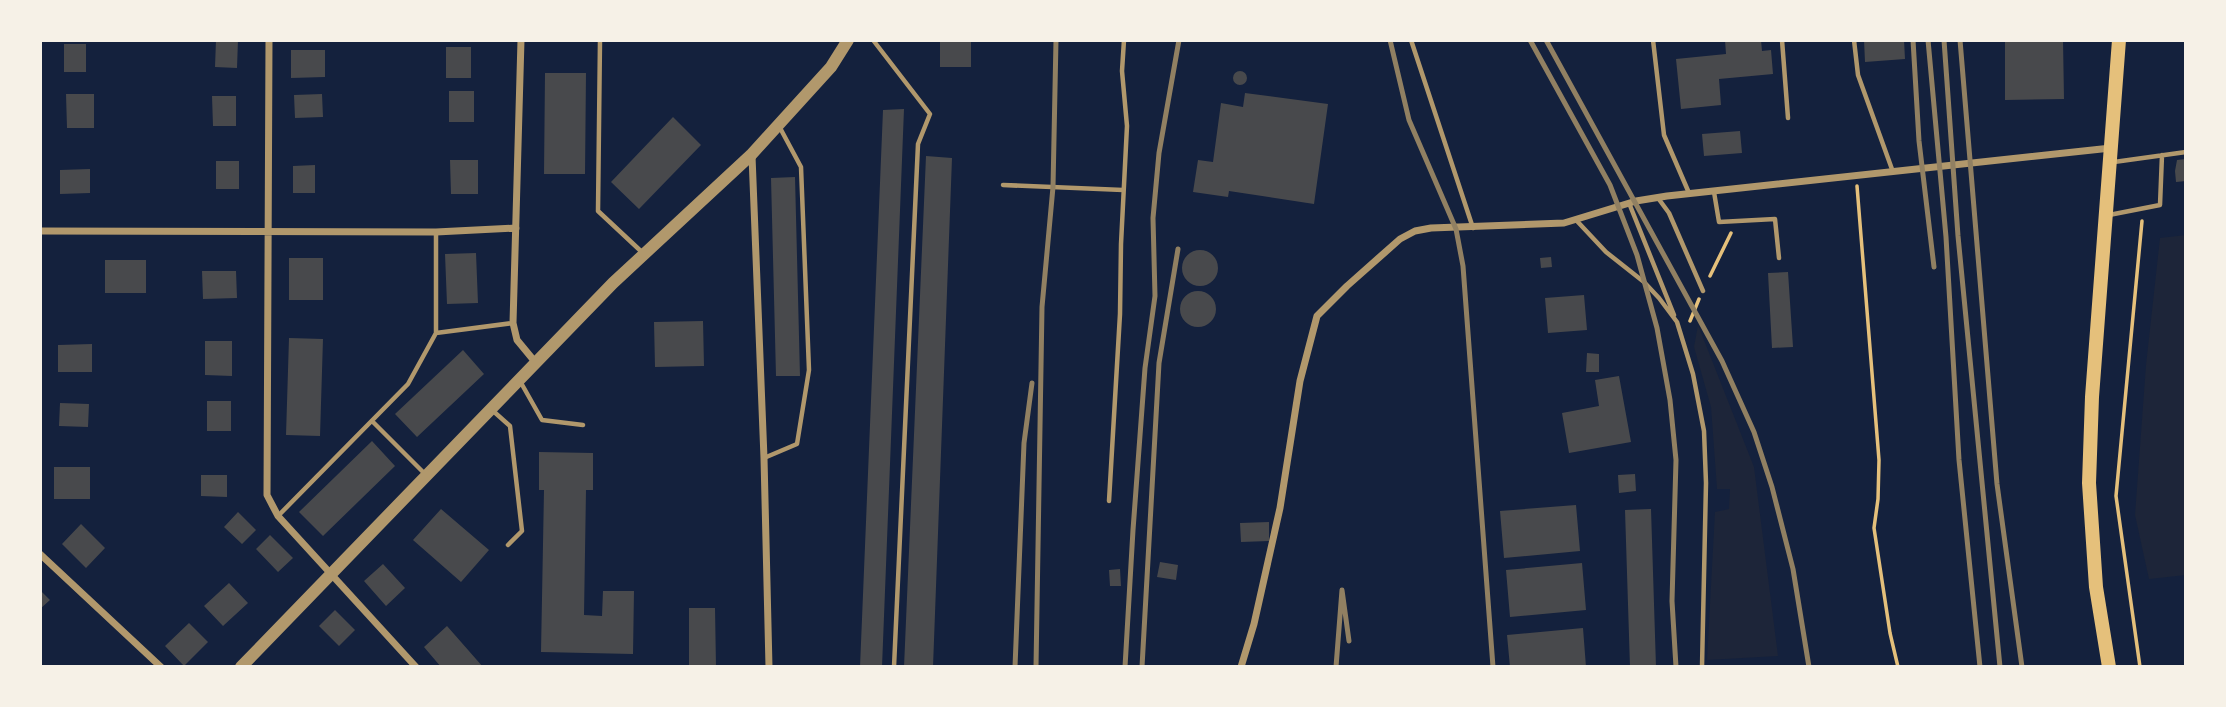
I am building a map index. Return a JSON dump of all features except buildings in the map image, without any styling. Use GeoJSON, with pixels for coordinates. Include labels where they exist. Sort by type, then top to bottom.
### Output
{"type":"FeatureCollection","features":[{"type":"Feature","properties":{"kind":"main road"},"geometry":{"type":"LineString","coordinates":[[2109,667],[2096,587],[2088,483],[2119,40]]}},
{"type":"Feature","properties":{"kind":"street"},"geometry":{"type":"LineString","coordinates":[[269,40],[267,495],[278,516],[333,573],[416,667]]}},
{"type":"Feature","properties":{"kind":"street"},"geometry":{"type":"LineString","coordinates":[[521,40],[513,323],[517,340],[536,363]]}},
{"type":"Feature","properties":{"kind":"street"},"geometry":{"type":"LineString","coordinates":[[241,667],[613,283],[751,155],[831,68],[848,40]]}},
{"type":"Feature","properties":{"kind":"street"},"geometry":{"type":"LineString","coordinates":[[1241,667],[1254,624],[1280,508],[1300,381],[1317,316],[1400,239],[1415,231],[1564,223],[1657,197],[2112,148]]}},
{"type":"Feature","properties":{"kind":"street"},"geometry":{"type":"LineString","coordinates":[[751,155],[764,458],[769,667]]}},
{"type":"Feature","properties":{"kind":"street"},"geometry":{"type":"LineString","coordinates":[[40,231],[436,232],[516,228]]}},
{"type":"Feature","properties":{"kind":"street"},"geometry":{"type":"LineString","coordinates":[[40,554],[161,667]]}},
{"type":"Feature","properties":{"kind":"lane"},"geometry":{"type":"LineString","coordinates":[[600,40],[598,211],[644,254]]}},
{"type":"Feature","properties":{"kind":"lane"},"geometry":{"type":"LineString","coordinates":[[873,40],[930,114],[918,144],[894,667]]}},
{"type":"Feature","properties":{"kind":"lane"},"geometry":{"type":"LineString","coordinates":[[1108,501],[1120,314],[1127,126],[1122,71],[1124,40]]}},
{"type":"Feature","properties":{"kind":"lane"},"geometry":{"type":"LineString","coordinates":[[1411,40],[1473,228]]}},
{"type":"Feature","properties":{"kind":"lane"},"geometry":{"type":"LineString","coordinates":[[1653,40],[1664,135],[1689,194]]}},
{"type":"Feature","properties":{"kind":"lane"},"geometry":{"type":"LineString","coordinates":[[1782,40],[1788,118]]}},
{"type":"Feature","properties":{"kind":"lane"},"geometry":{"type":"LineString","coordinates":[[1854,40],[1858,75],[1894,173]]}},
{"type":"Feature","properties":{"kind":"lane"},"geometry":{"type":"LineString","coordinates":[[764,458],[797,444],[809,370],[801,167],[779,125]]}},
{"type":"Feature","properties":{"kind":"lane"},"geometry":{"type":"LineString","coordinates":[[2109,163],[2186,152]]}},
{"type":"Feature","properties":{"kind":"lane"},"geometry":{"type":"LineString","coordinates":[[2105,216],[2160,205],[2162,155]]}},
{"type":"Feature","properties":{"kind":"lane"},"geometry":{"type":"LineString","coordinates":[[1003,185],[1123,190]]}},
{"type":"Feature","properties":{"kind":"lane"},"geometry":{"type":"LineString","coordinates":[[1714,192],[1719,222],[1774,219],[1779,258]]}},
{"type":"Feature","properties":{"kind":"lane"},"geometry":{"type":"LineString","coordinates":[[1657,197],[1669,213],[1703,291]]}},
{"type":"Feature","properties":{"kind":"lane"},"geometry":{"type":"LineString","coordinates":[[1629,203],[1677,322],[1693,374],[1704,431],[1706,483],[1702,667]]}},
{"type":"Feature","properties":{"kind":"lane"},"geometry":{"type":"LineString","coordinates":[[1576,220],[1606,252],[1644,282],[1677,322]]}},
{"type":"Feature","properties":{"kind":"lane"},"geometry":{"type":"LineString","coordinates":[[278,516],[408,384],[436,333],[436,232]]}},
{"type":"Feature","properties":{"kind":"lane"},"geometry":{"type":"LineString","coordinates":[[436,333],[513,323]]}},
{"type":"Feature","properties":{"kind":"lane"},"geometry":{"type":"LineString","coordinates":[[519,380],[542,420],[583,425]]}},
{"type":"Feature","properties":{"kind":"lane"},"geometry":{"type":"LineString","coordinates":[[491,409],[510,426],[522,531],[508,545]]}},
{"type":"Feature","properties":{"kind":"lane"},"geometry":{"type":"LineString","coordinates":[[372,421],[427,476]]}},
{"type":"Feature","properties":{"kind":"path"},"geometry":{"type":"LineString","coordinates":[[1857,177],[1878,460],[1878,499],[1874,528],[1898,667]]}},
{"type":"Feature","properties":{"kind":"path"},"geometry":{"type":"LineString","coordinates":[[2140,667],[2116,496],[2143,208]]}},
{"type":"Feature","properties":{"kind":"path"},"geometry":{"type":"LineString","coordinates":[[1682,339],[1738,221]]}},
{"type":"Feature","properties":{"kind":"shaded area"},"geometry":{"type":"Polygon","coordinates":[[[2186,235],[2186,575],[2149,579],[2135,515],[2146,365],[2160,238],[2186,235]]]}},
{"type":"Feature","properties":{"kind":"shaded area"},"geometry":{"type":"Polygon","coordinates":[[[1698,325],[1754,467],[1778,656],[1707,660],[1715,512],[1729,509],[1730,489],[1717,489],[1711,407],[1694,347],[1698,325]]]}},
{"type":"Feature","properties":{"kind":"railway"},"geometry":{"type":"LineString","coordinates":[[1036,667],[1042,307],[1053,187],[1056,40]]}},
{"type":"Feature","properties":{"kind":"railway"},"geometry":{"type":"LineString","coordinates":[[1125,667],[1145,368],[1155,296],[1153,218],[1159,153],[1179,40]]}},
{"type":"Feature","properties":{"kind":"railway"},"geometry":{"type":"LineString","coordinates":[[1390,40],[1409,120],[1456,229],[1463,266],[1493,667]]}},
{"type":"Feature","properties":{"kind":"railway"},"geometry":{"type":"LineString","coordinates":[[1530,40],[1610,185],[1637,255],[1657,328],[1670,400],[1676,460],[1672,601],[1676,667]]}},
{"type":"Feature","properties":{"kind":"railway"},"geometry":{"type":"LineString","coordinates":[[1546,40],[1722,361],[1754,432],[1772,487],[1793,569],[1809,667]]}},
{"type":"Feature","properties":{"kind":"railway"},"geometry":{"type":"LineString","coordinates":[[1913,40],[1919,141],[1934,267]]}},
{"type":"Feature","properties":{"kind":"railway"},"geometry":{"type":"LineString","coordinates":[[1928,40],[1946,237],[1959,460],[1980,667]]}},
{"type":"Feature","properties":{"kind":"railway"},"geometry":{"type":"LineString","coordinates":[[1944,40],[1958,236],[2000,667]]}},
{"type":"Feature","properties":{"kind":"railway"},"geometry":{"type":"LineString","coordinates":[[1960,40],[1997,484],[2022,667]]}},
{"type":"Feature","properties":{"kind":"railway"},"geometry":{"type":"LineString","coordinates":[[1142,667],[1159,363],[1178,249]]}},
{"type":"Feature","properties":{"kind":"railway"},"geometry":{"type":"LineString","coordinates":[[1015,667],[1024,443],[1032,383]]}},
{"type":"Feature","properties":{"kind":"railway"},"geometry":{"type":"LineString","coordinates":[[1336,667],[1342,590],[1349,641]]}}]}
